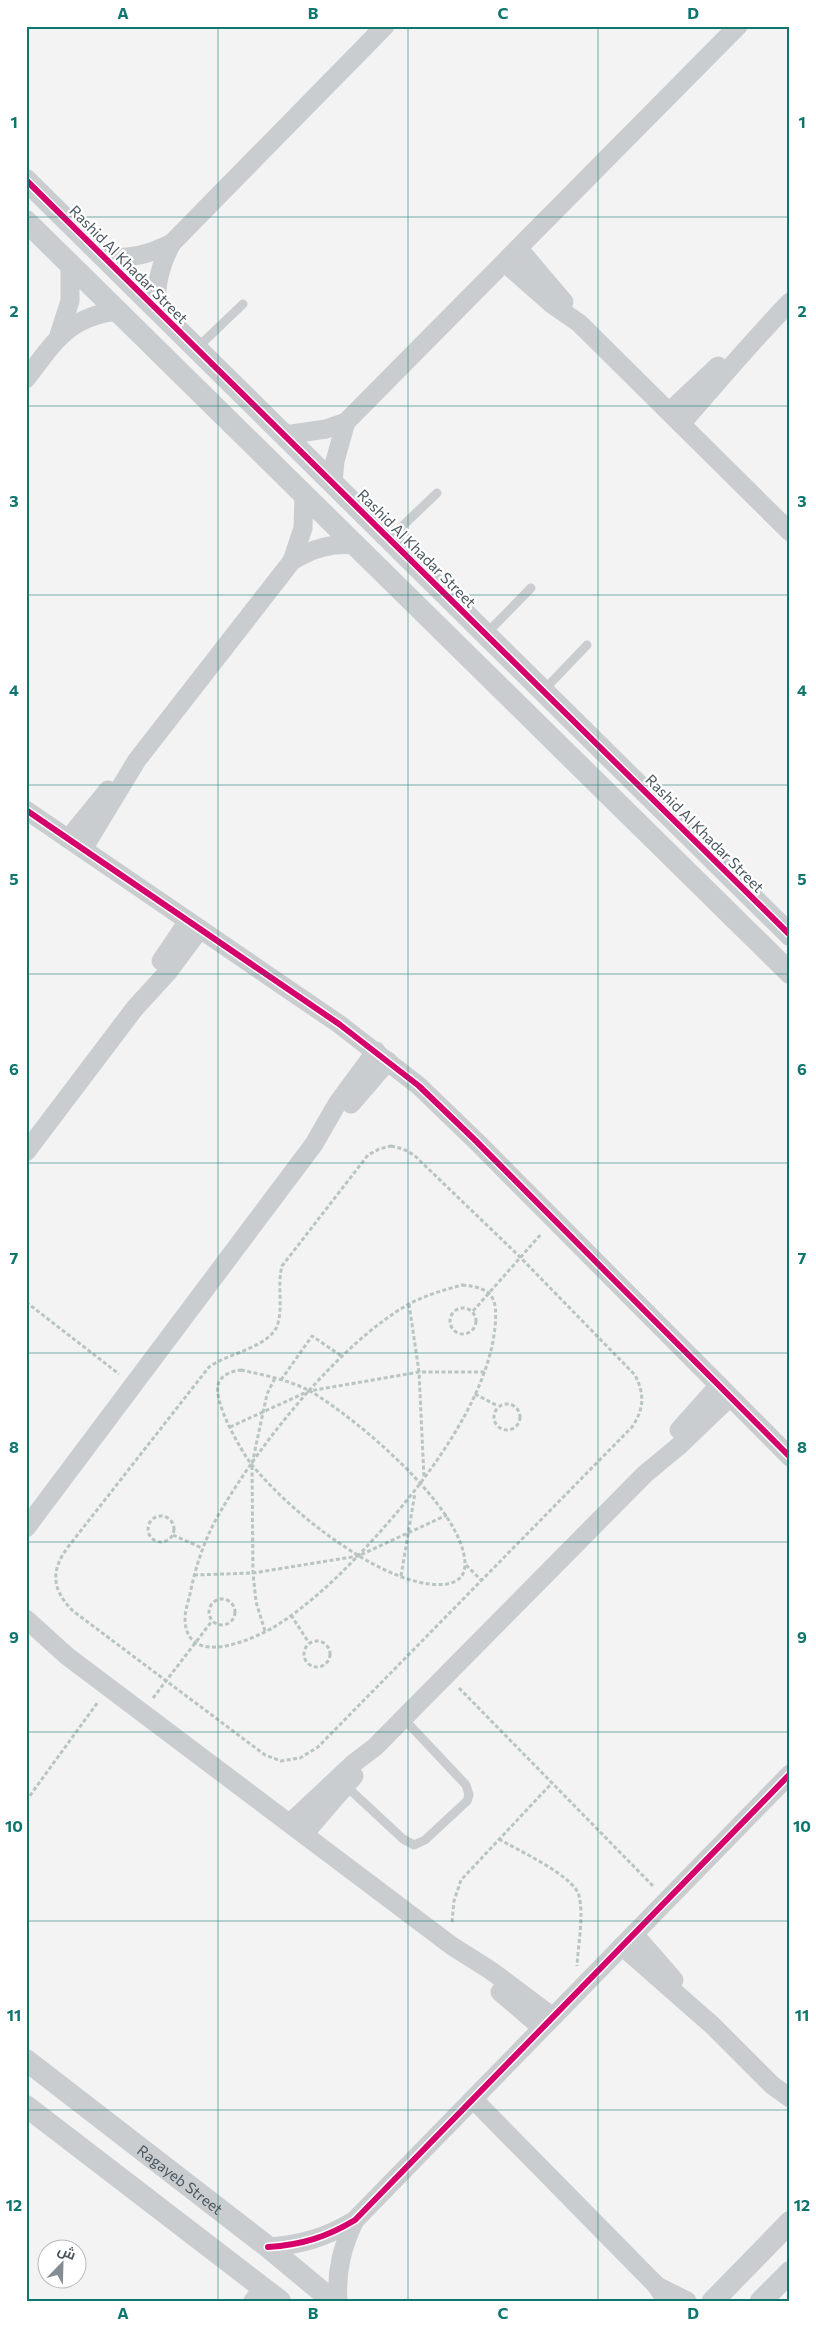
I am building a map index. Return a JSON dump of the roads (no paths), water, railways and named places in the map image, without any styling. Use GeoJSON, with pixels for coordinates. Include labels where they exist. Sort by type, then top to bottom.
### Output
{"type":"FeatureCollection","features":[{"type":"Feature","properties":{"kind":"street"},"geometry":{"type":"LineString","coordinates":[[285,435],[326,429],[346,422],[506,263],[738,26]]}},
{"type":"Feature","properties":{"kind":"street"},"geometry":{"type":"LineString","coordinates":[[104,257],[128,259],[151,254],[172,243],[384,27]]}},
{"type":"Feature","properties":{"kind":"street","name":"Rashid Al Khadar Street"},"geometry":{"type":"LineString","coordinates":[[26,180],[790,935]]}},
{"type":"Feature","properties":{"kind":"street"},"geometry":{"type":"LineString","coordinates":[[29,229],[70,264],[790,973]]}},
{"type":"Feature","properties":{"kind":"street"},"geometry":{"type":"LineString","coordinates":[[156,308],[156,285],[162,263],[172,243]]}},
{"type":"Feature","properties":{"kind":"street"},"geometry":{"type":"LineString","coordinates":[[519,249],[567,305],[579,323]]}},
{"type":"Feature","properties":{"kind":"street"},"geometry":{"type":"LineString","coordinates":[[506,263],[553,305],[579,323],[790,532]]}},
{"type":"Feature","properties":{"kind":"street"},"geometry":{"type":"LineString","coordinates":[[26,379],[59,335],[70,300],[70,264]]}},
{"type":"Feature","properties":{"kind":"street"},"geometry":{"type":"LineString","coordinates":[[675,418],[724,360],[752,342],[790,302]]}},
{"type":"Feature","properties":{"kind":"street"},"geometry":{"type":"LineString","coordinates":[[59,335],[86,318],[118,311]]}},
{"type":"Feature","properties":{"kind":"street"},"geometry":{"type":"LineString","coordinates":[[333,482],[335,462],[346,422]]}},
{"type":"Feature","properties":{"kind":"street"},"geometry":{"type":"LineString","coordinates":[[292,561],[303,528],[304,494]]}},
{"type":"Feature","properties":{"kind":"street"},"geometry":{"type":"LineString","coordinates":[[75,844],[112,786],[137,760],[292,561],[306,552],[322,546],[356,545]]}},
{"type":"Feature","properties":{"kind":"street"},"geometry":{"type":"LineString","coordinates":[[26,810],[332,1018],[382,1056],[448,1113],[790,1457]]}},
{"type":"Feature","properties":{"kind":"street"},"geometry":{"type":"LineString","coordinates":[[26,1152],[135,1008],[151,976],[194,925]]}},
{"type":"Feature","properties":{"kind":"street"},"geometry":{"type":"LineString","coordinates":[[26,1528],[314,1144],[337,1104],[382,1056]]}},
{"type":"Feature","properties":{"kind":"street"},"geometry":{"type":"LineString","coordinates":[[297,1829],[349,1767],[374,1746],[446,1675],[645,1474],[672,1438],[724,1391]]}},
{"type":"Feature","properties":{"kind":"street"},"geometry":{"type":"LineString","coordinates":[[26,1619],[67,1656],[451,1944],[490,1970],[548,2022]]}},
{"type":"Feature","properties":{"kind":"street"},"geometry":{"type":"LineString","coordinates":[[26,1632],[67,1656]]}},
{"type":"Feature","properties":{"kind":"street"},"geometry":{"type":"LineString","coordinates":[[297,1829],[346,1786],[374,1746]]}},
{"type":"Feature","properties":{"kind":"street"},"geometry":{"type":"LineString","coordinates":[[268,2247],[291,2246],[314,2241],[335,2232],[355,2220],[667,1900],[787,1782]]}},
{"type":"Feature","properties":{"kind":"street"},"geometry":{"type":"LineString","coordinates":[[628,1940],[772,2085],[790,2109]]}},
{"type":"Feature","properties":{"kind":"street","name":"Ragayeb Street"},"geometry":{"type":"LineString","coordinates":[[26,2060],[268,2247],[334,2301]]}},
{"type":"Feature","properties":{"kind":"street"},"geometry":{"type":"LineString","coordinates":[[772,2085],[790,2098]]}},
{"type":"Feature","properties":{"kind":"street"},"geometry":{"type":"LineString","coordinates":[[473,2099],[662,2293],[687,2301]]}},
{"type":"Feature","properties":{"kind":"street"},"geometry":{"type":"LineString","coordinates":[[26,2106],[265,2296]]}},
{"type":"Feature","properties":{"kind":"street"},"geometry":{"type":"LineString","coordinates":[[338,2301],[339,2261],[345,2240],[355,2220]]}},
{"type":"Feature","properties":{"kind":"street"},"geometry":{"type":"LineString","coordinates":[[713,2301],[790,2222]]}},
{"type":"Feature","properties":{"kind":"street"},"geometry":{"type":"LineString","coordinates":[[761,2301],[790,2272]]}},
{"type":"Feature","properties":{"kind":"lane"},"geometry":{"type":"LineString","coordinates":[[197,348],[243,304]]}},
{"type":"Feature","properties":{"kind":"lane"},"geometry":{"type":"LineString","coordinates":[[390,538],[437,493]]}},
{"type":"Feature","properties":{"kind":"lane"},"geometry":{"type":"LineString","coordinates":[[486,634],[531,588]]}},
{"type":"Feature","properties":{"kind":"lane"},"geometry":{"type":"LineString","coordinates":[[543,691],[587,645]]}},
{"type":"Feature","properties":{"kind":"lane"},"geometry":{"type":"LineString","coordinates":[[346,1786],[403,1839],[414,1845],[425,1840],[467,1801],[469,1796],[466,1785],[403,1718]]}}]}
